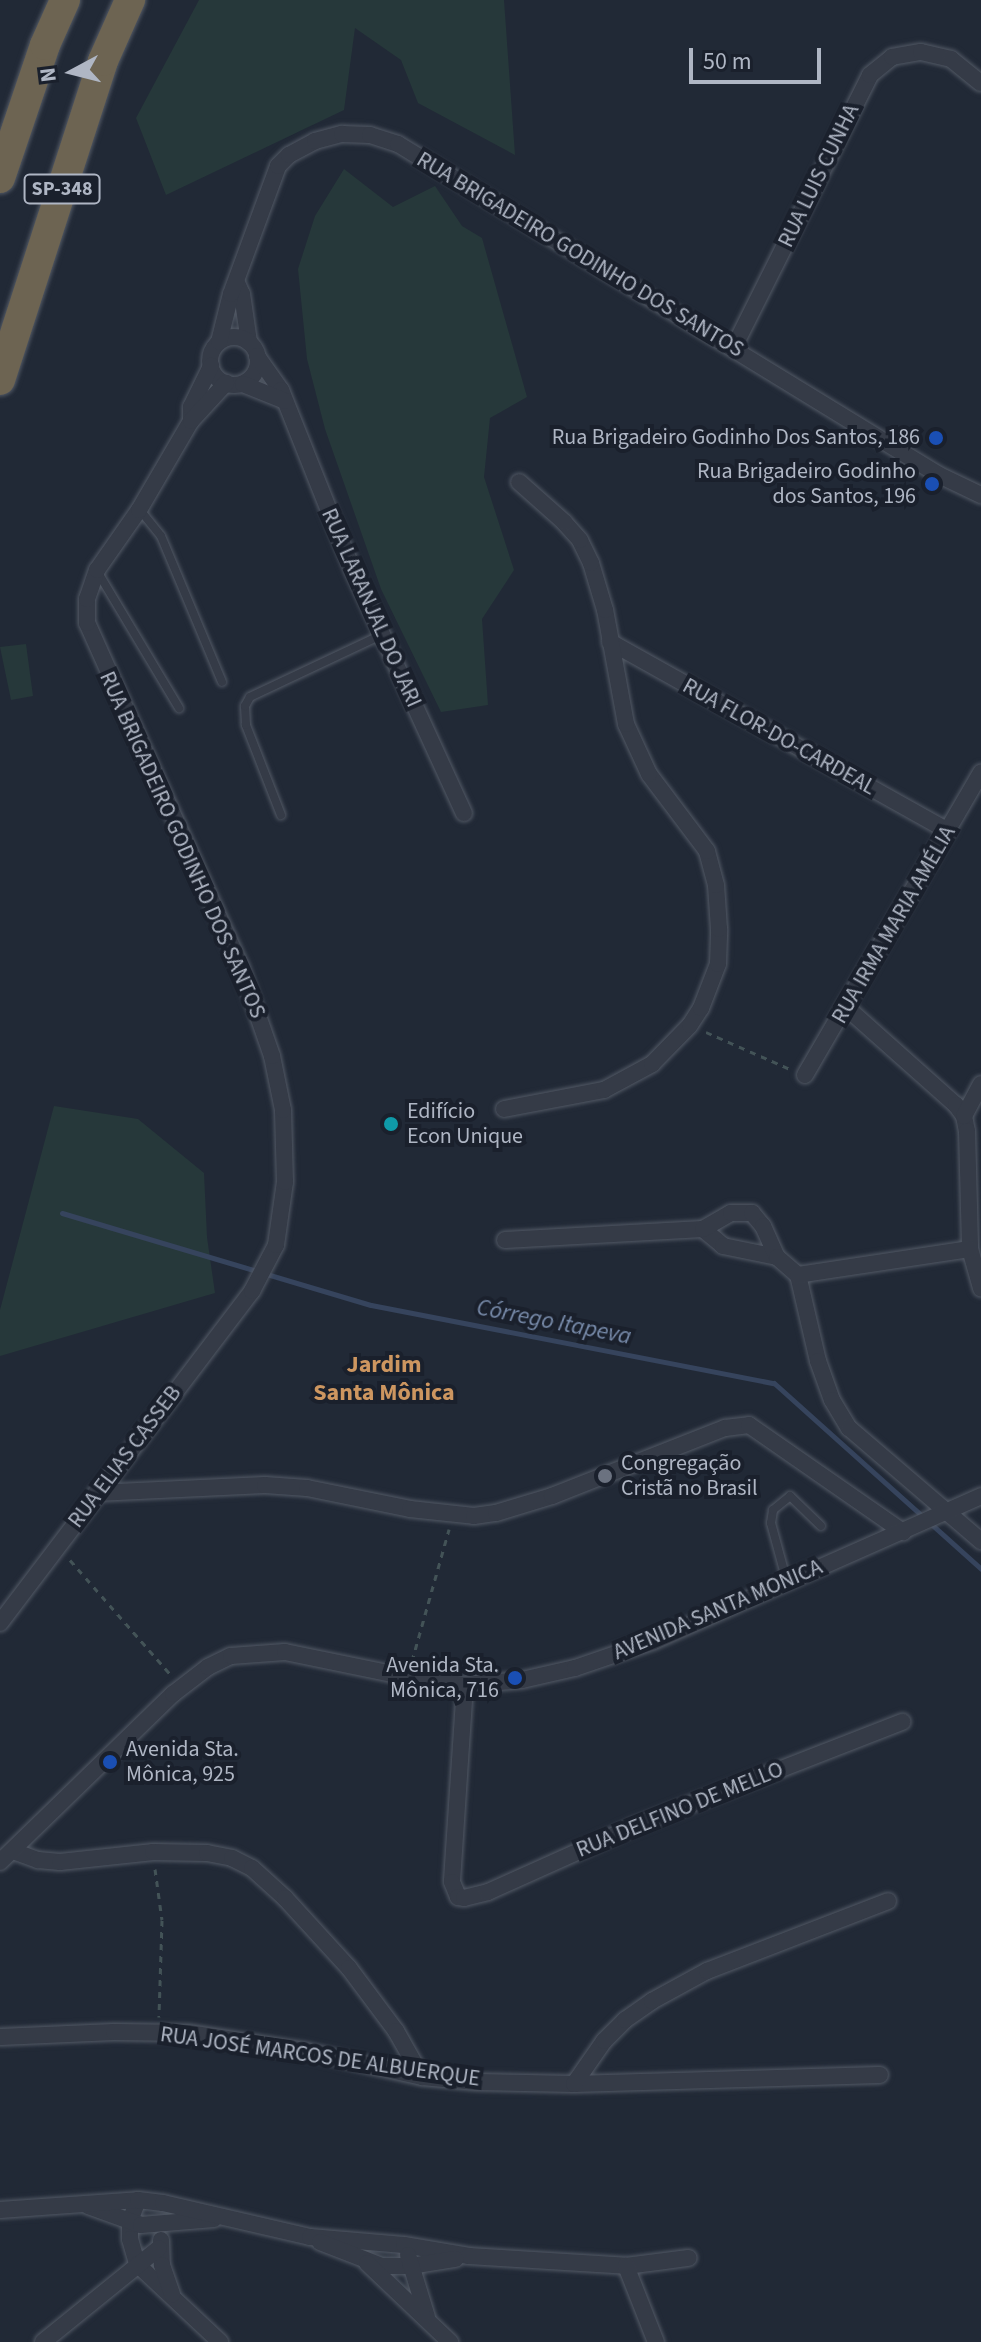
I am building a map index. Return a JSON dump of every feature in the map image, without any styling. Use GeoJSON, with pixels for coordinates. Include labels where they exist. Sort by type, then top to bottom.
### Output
{"type":"FeatureCollection","features":[{"type":"Feature","properties":{"kind":"highway","name":"SP-348"},"geometry":{"type":"LineString","coordinates":[[0,178],[45,45],[65,0]]}},
{"type":"Feature","properties":{"kind":"highway","name":"SP-348"},"geometry":{"type":"LineString","coordinates":[[0,380],[103,61],[130,0]]}},
{"type":"Feature","properties":{"kind":"street","name":"RUA LUIS CUNHA"},"geometry":{"type":"LineString","coordinates":[[733,349],[870,75],[892,57],[921,52],[951,59],[981,83]]}},
{"type":"Feature","properties":{"kind":"street","name":"RUA BRIGADEIRO GODINHO DOS SANTOS"},"geometry":{"type":"LineString","coordinates":[[219,342],[278,166],[289,155],[315,141],[342,134],[370,135],[398,144],[939,475],[981,495]]}},
{"type":"Feature","properties":{"kind":"street"},"geometry":{"type":"LineString","coordinates":[[234,384],[254,373],[253,349],[237,283]]}},
{"type":"Feature","properties":{"kind":"street"},"geometry":{"type":"LineString","coordinates":[[253,349],[235,337],[219,342],[213,349],[211,366],[219,380],[285,401]]}},
{"type":"Feature","properties":{"kind":"street","name":"RUA LARANJAL DO JARI"},"geometry":{"type":"LineString","coordinates":[[253,349],[285,401],[381,635],[464,813]]}},
{"type":"Feature","properties":{"kind":"street","name":"RUA BRIGADEIRO GODINHO DOS SANTOS"},"geometry":{"type":"LineString","coordinates":[[191,421],[191,407],[211,366]]}},
{"type":"Feature","properties":{"kind":"street","name":"RUA BRIGADEIRO GODINHO DOS SANTOS"},"geometry":{"type":"LineString","coordinates":[[234,384],[191,421],[139,510],[97,570],[87,599],[89,634],[241,967],[272,1056],[283,1110],[285,1182],[276,1245],[254,1287]]}},
{"type":"Feature","properties":{"kind":"street"},"geometry":{"type":"LineString","coordinates":[[504,1109],[604,1090],[652,1064],[690,1025],[718,964],[716,885],[707,851],[649,774],[636,750],[618,691],[602,598],[580,540],[519,482]]}},
{"type":"Feature","properties":{"kind":"street","name":"RUA FLOR-DO-CARDEAL"},"geometry":{"type":"LineString","coordinates":[[610,642],[948,831]]}},
{"type":"Feature","properties":{"kind":"street","name":"RUA IRMA MARIA AMÉLIA"},"geometry":{"type":"LineString","coordinates":[[805,1075],[847,1008],[981,773]]}},
{"type":"Feature","properties":{"kind":"street"},"geometry":{"type":"LineString","coordinates":[[847,1008],[956,1105],[964,1116],[975,1149],[970,1249],[981,1288]]}},
{"type":"Feature","properties":{"kind":"street"},"geometry":{"type":"LineString","coordinates":[[964,1116],[981,1084]]}},
{"type":"Feature","properties":{"kind":"street"},"geometry":{"type":"LineString","coordinates":[[505,1240],[703,1229],[740,1211],[752,1213],[763,1226],[777,1257],[798,1275],[818,1361],[832,1400],[849,1428],[943,1514],[981,1541]]}},
{"type":"Feature","properties":{"kind":"street"},"geometry":{"type":"LineString","coordinates":[[703,1229],[723,1246],[777,1257]]}},
{"type":"Feature","properties":{"kind":"street"},"geometry":{"type":"LineString","coordinates":[[798,1275],[970,1249]]}},
{"type":"Feature","properties":{"kind":"street","name":"RUA ELIAS CASSEB"},"geometry":{"type":"LineString","coordinates":[[0,1623],[254,1287]]}},
{"type":"Feature","properties":{"kind":"street"},"geometry":{"type":"LineString","coordinates":[[96,1493],[265,1485],[307,1488],[453,1514],[496,1513],[552,1496],[725,1428],[749,1425],[909,1529]]}},
{"type":"Feature","properties":{"kind":"street","name":"AVENIDA SANTA MONICA"},"geometry":{"type":"LineString","coordinates":[[0,1862],[181,1687],[208,1667],[231,1656],[255,1651],[285,1652],[408,1677],[465,1685],[522,1680],[575,1668],[654,1641],[981,1496]]}},
{"type":"Feature","properties":{"kind":"street","name":"RUA DELFINO DE MELLO"},"geometry":{"type":"LineString","coordinates":[[465,1685],[452,1868],[452,1882],[458,1897],[488,1892],[635,1826],[902,1722]]}},
{"type":"Feature","properties":{"kind":"street"},"geometry":{"type":"LineString","coordinates":[[13,1851],[38,1860],[60,1862],[153,1852],[207,1853],[232,1858],[252,1868],[285,1898],[349,1968],[396,2031],[422,2077]]}},
{"type":"Feature","properties":{"kind":"street"},"geometry":{"type":"LineString","coordinates":[[574,2084],[604,2041],[625,2020],[652,2001],[707,1971],[888,1901]]}},
{"type":"Feature","properties":{"kind":"street","name":"RUA JOSÉ MARCOS DE ALBUERQUE"},"geometry":{"type":"LineString","coordinates":[[0,2037],[159,2032],[305,2051],[422,2077],[574,2084],[880,2075]]}},
{"type":"Feature","properties":{"kind":"street"},"geometry":{"type":"LineString","coordinates":[[138,2200],[130,2221],[137,2264],[220,2342]]}},
{"type":"Feature","properties":{"kind":"street"},"geometry":{"type":"LineString","coordinates":[[0,2210],[138,2200],[310,2237],[404,2245],[469,2256],[626,2266],[688,2258]]}},
{"type":"Feature","properties":{"kind":"street"},"geometry":{"type":"LineString","coordinates":[[163,2203],[165,2226],[159,2248],[164,2276],[173,2296]]}},
{"type":"Feature","properties":{"kind":"street"},"geometry":{"type":"LineString","coordinates":[[83,2204],[130,2221],[165,2226],[219,2219]]}},
{"type":"Feature","properties":{"kind":"street"},"geometry":{"type":"LineString","coordinates":[[310,2237],[367,2263],[450,2342]]}},
{"type":"Feature","properties":{"kind":"street"},"geometry":{"type":"LineString","coordinates":[[367,2263],[369,2241]]}},
{"type":"Feature","properties":{"kind":"street"},"geometry":{"type":"LineString","coordinates":[[404,2245],[418,2299],[429,2322]]}},
{"type":"Feature","properties":{"kind":"street"},"geometry":{"type":"LineString","coordinates":[[43,2342],[159,2248]]}},
{"type":"Feature","properties":{"kind":"street"},"geometry":{"type":"LineString","coordinates":[[367,2263],[410,2266],[469,2256]]}},
{"type":"Feature","properties":{"kind":"street"},"geometry":{"type":"LineString","coordinates":[[626,2266],[656,2342]]}},
{"type":"Feature","properties":{"kind":"lane"},"geometry":{"type":"LineString","coordinates":[[139,510],[161,536],[222,682]]}},
{"type":"Feature","properties":{"kind":"lane"},"geometry":{"type":"LineString","coordinates":[[97,570],[179,708]]}},
{"type":"Feature","properties":{"kind":"lane"},"geometry":{"type":"LineString","coordinates":[[281,815],[246,725],[245,706],[250,697],[381,635]]}},
{"type":"Feature","properties":{"kind":"lane"},"geometry":{"type":"LineString","coordinates":[[787,1582],[771,1523],[773,1510],[790,1496],[821,1526]]}},
{"type":"Feature","properties":{"kind":"path"},"geometry":{"type":"LineString","coordinates":[[690,1025],[805,1075]]}},
{"type":"Feature","properties":{"kind":"path"},"geometry":{"type":"LineString","coordinates":[[408,1677],[453,1514]]}},
{"type":"Feature","properties":{"kind":"path"},"geometry":{"type":"LineString","coordinates":[[57,1545],[181,1687]]}},
{"type":"Feature","properties":{"kind":"path"},"geometry":{"type":"LineString","coordinates":[[153,1852],[162,1920],[159,2032]]}},
{"type":"Feature","properties":{"kind":"shaded area"},"geometry":{"type":"Polygon","coordinates":[[[199,0],[504,0],[515,155],[418,103],[401,60],[355,28],[344,110],[166,195],[136,118],[199,0]]]}},
{"type":"Feature","properties":{"kind":"shaded area"},"geometry":{"type":"Polygon","coordinates":[[[344,169],[393,207],[435,186],[462,226],[482,238],[527,397],[490,418],[484,477],[514,570],[482,619],[488,705],[441,712],[381,589],[325,429],[307,359],[298,269],[315,216],[344,169]]]}},
{"type":"Feature","properties":{"kind":"shaded area"},"geometry":{"type":"Polygon","coordinates":[[[26,644],[33,696],[11,700],[0,647],[26,644]]]}},
{"type":"Feature","properties":{"kind":"shaded area"},"geometry":{"type":"Polygon","coordinates":[[[54,1106],[138,1119],[204,1173],[207,1237],[215,1293],[0,1356],[0,1310],[54,1106]]]}},
{"type":"Feature","properties":{"kind":"waterway","name":"Córrego Itapeva"},"geometry":{"type":"LineString","coordinates":[[62,1213],[371,1305],[774,1383],[981,1569]]}},
{"type":"Feature","properties":{"kind":"place","name":"Rua Brigadeiro Godinho Dos Santos, 186"},"geometry":{"type":"Point","coordinates":[936,438]}},
{"type":"Feature","properties":{"kind":"place","name":"Rua Brigadeiro Godinho dos Santos, 196"},"geometry":{"type":"Point","coordinates":[932,484]}},
{"type":"Feature","properties":{"kind":"place","name":"Edifício Econ Unique"},"geometry":{"type":"Point","coordinates":[391,1124]}},
{"type":"Feature","properties":{"kind":"place","name":"Congregação Cristã no Brasil"},"geometry":{"type":"Point","coordinates":[605,1476]}},
{"type":"Feature","properties":{"kind":"place","name":"Avenida Sta. Mônica, 716"},"geometry":{"type":"Point","coordinates":[515,1678]}},
{"type":"Feature","properties":{"kind":"place","name":"Avenida Sta. Mônica, 925"},"geometry":{"type":"Point","coordinates":[110,1762]}},
{"type":"Feature","properties":{"kind":"district","name":"Jardim Santa Mônica"},"geometry":{"type":"Point","coordinates":[384,1379]}}]}
